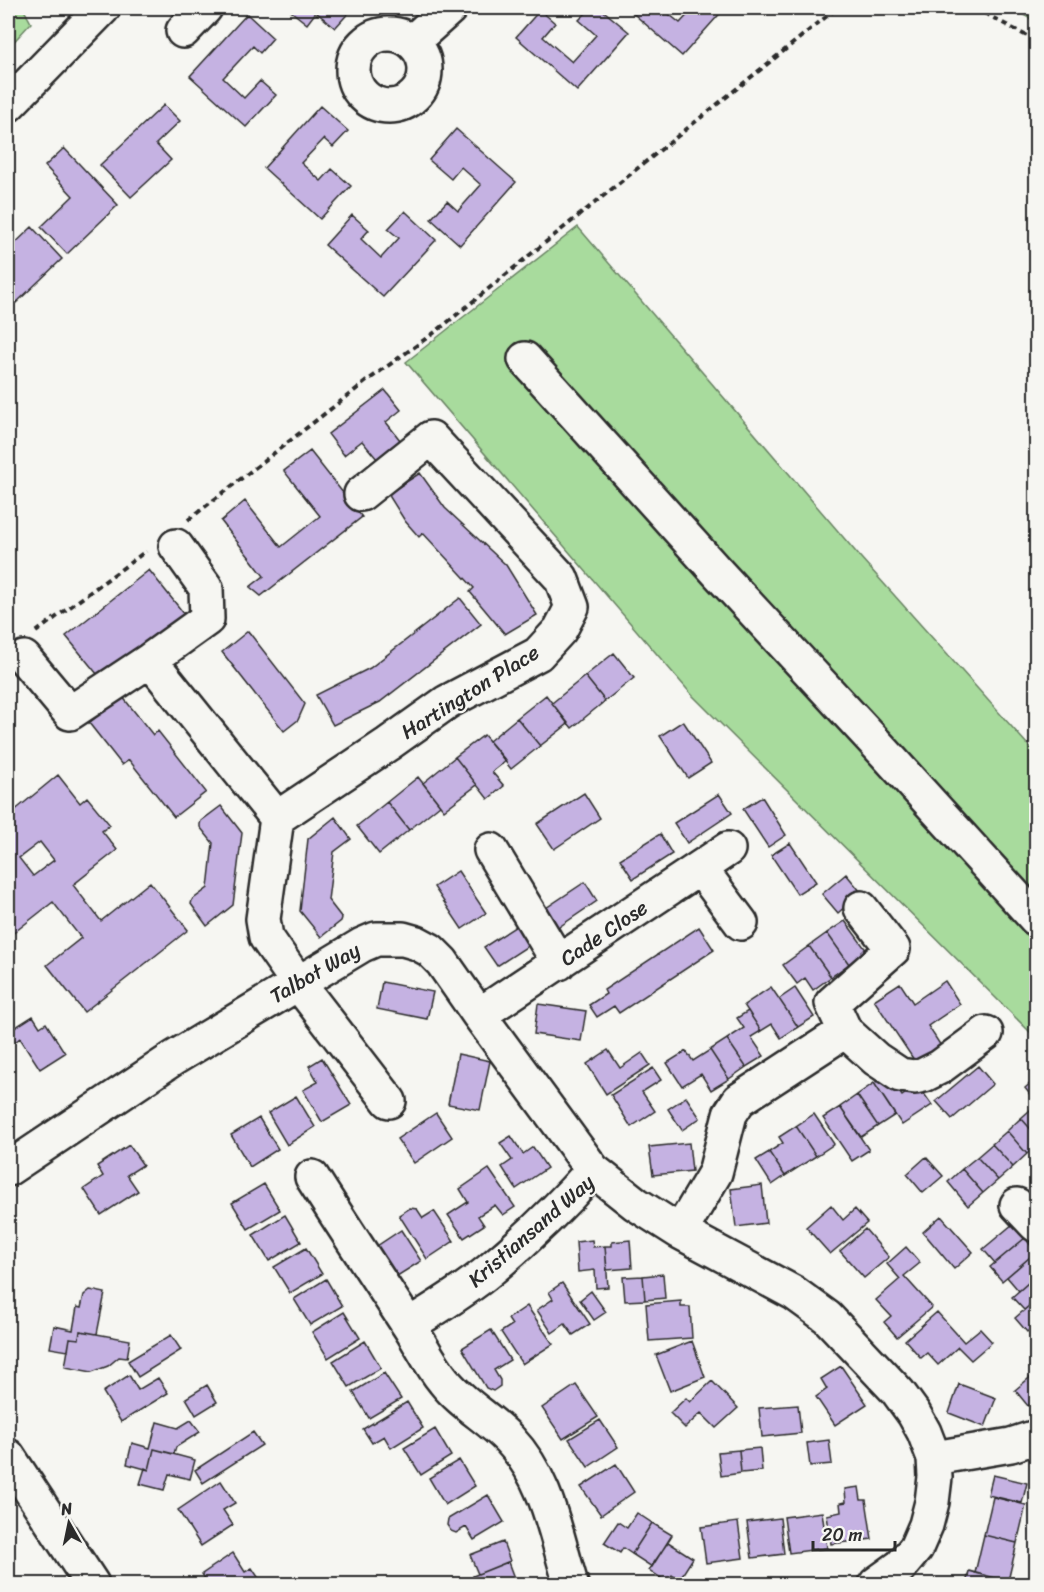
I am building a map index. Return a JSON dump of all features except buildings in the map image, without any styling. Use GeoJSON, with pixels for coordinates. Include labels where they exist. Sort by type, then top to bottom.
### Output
{"type":"FeatureCollection","features":[{"type":"Feature","properties":{"kind":"street"},"geometry":{"type":"LineString","coordinates":[[8,105],[104,8]]}},
{"type":"Feature","properties":{"kind":"street"},"geometry":{"type":"LineString","coordinates":[[412,42],[450,8]]}},
{"type":"Feature","properties":{"kind":"street"},"geometry":{"type":"LineString","coordinates":[[525,359],[1036,919]]}},
{"type":"Feature","properties":{"kind":"street","name":"Hartington Place"},"geometry":{"type":"LineString","coordinates":[[277,818],[447,702],[538,654],[560,630],[572,607],[561,578],[431,438],[361,494]]}},
{"type":"Feature","properties":{"kind":"street"},"geometry":{"type":"LineString","coordinates":[[28,646],[70,713],[207,619],[206,588],[169,540]]}},
{"type":"Feature","properties":{"kind":"street"},"geometry":{"type":"LineString","coordinates":[[150,660],[277,818],[263,919],[266,937],[298,983],[389,1101]]}},
{"type":"Feature","properties":{"kind":"street","name":"Cade Close"},"geometry":{"type":"LineString","coordinates":[[479,1015],[728,849]]}},
{"type":"Feature","properties":{"kind":"street"},"geometry":{"type":"LineString","coordinates":[[491,850],[560,963]]}},
{"type":"Feature","properties":{"kind":"street"},"geometry":{"type":"LineString","coordinates":[[700,868],[741,923]]}},
{"type":"Feature","properties":{"kind":"street"},"geometry":{"type":"LineString","coordinates":[[680,1232],[714,1173],[730,1114],[739,1100],[838,1017],[893,950],[861,908]]}},
{"type":"Feature","properties":{"kind":"street","name":"Talbot Way"},"geometry":{"type":"LineString","coordinates":[[8,1169],[174,1058],[362,945],[376,939],[403,939],[430,950],[442,962],[593,1170]]}},
{"type":"Feature","properties":{"kind":"street"},"geometry":{"type":"LineString","coordinates":[[838,1017],[876,1059],[900,1075],[915,1077],[924,1076],[940,1067],[986,1033]]}},
{"type":"Feature","properties":{"kind":"street","name":"Kristiansand Way"},"geometry":{"type":"LineString","coordinates":[[409,1325],[489,1271],[564,1203],[593,1170],[636,1204],[680,1232],[794,1293],[827,1317],[898,1392],[914,1414],[934,1458],[935,1478],[932,1502],[926,1525],[916,1548],[901,1566],[876,1584]]}},
{"type":"Feature","properties":{"kind":"street"},"geometry":{"type":"LineString","coordinates":[[312,1177],[445,1383],[508,1438],[525,1459],[548,1502],[572,1584]]}},
{"type":"Feature","properties":{"kind":"street"},"geometry":{"type":"LineString","coordinates":[[934,1458],[1011,1445],[1036,1437]]}},
{"type":"Feature","properties":{"kind":"street"},"geometry":{"type":"LineString","coordinates":[[8,1456],[92,1584]]}},
{"type":"Feature","properties":{"kind":"path"},"geometry":{"type":"LineString","coordinates":[[28,646],[169,540],[368,380],[438,330],[837,8]]}},
{"type":"Feature","properties":{"kind":"path"},"geometry":{"type":"LineString","coordinates":[[975,8],[1036,41]]}},
{"type":"Feature","properties":{"kind":"green space"},"geometry":{"type":"Polygon","coordinates":[[[8,8],[23,8],[31,23],[8,48],[8,8]]]}},
{"type":"Feature","properties":{"kind":"green space"},"geometry":{"type":"Polygon","coordinates":[[[1011,8],[1036,8],[1036,22],[1011,8]]]}},
{"type":"Feature","properties":{"kind":"green space"},"geometry":{"type":"Polygon","coordinates":[[[578,227],[861,558],[1036,754],[1036,1038],[692,695],[406,362],[578,227]]]}}]}
